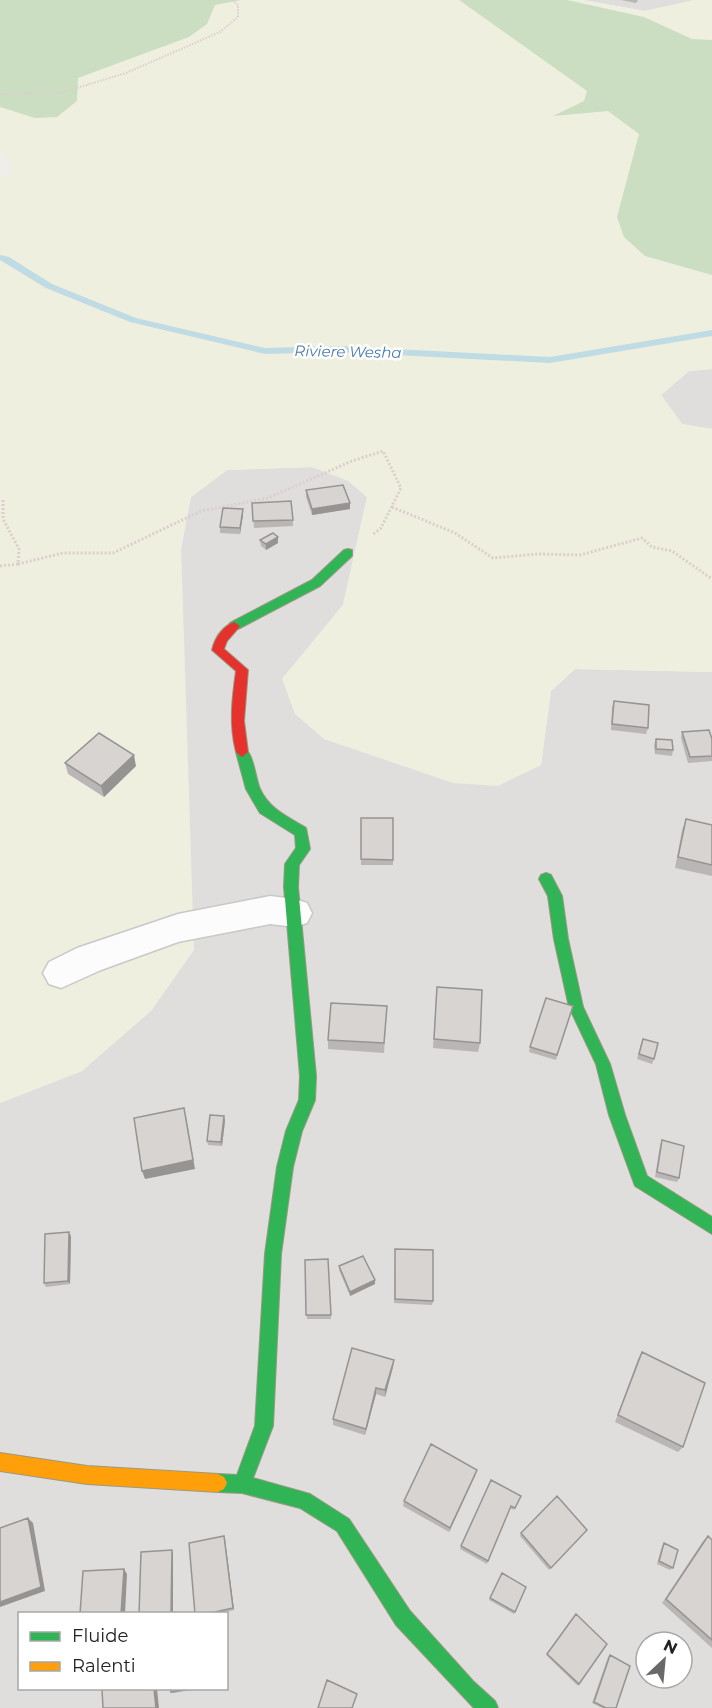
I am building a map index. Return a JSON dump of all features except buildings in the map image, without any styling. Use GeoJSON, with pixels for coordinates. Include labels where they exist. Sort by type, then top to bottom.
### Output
{"type":"FeatureCollection","features":[{"type":"Feature","properties":{"kind":"street"},"geometry":{"type":"LineString","coordinates":[[242,1484],[264,1425],[273,1254],[285,1167],[294,1131],[307,1100],[308,1076],[291,887],[292,864],[303,849],[301,832],[265,809],[253,789],[238,738],[236,708],[242,670],[218,650],[221,639],[229,628],[316,583],[348,553]]}},
{"type":"Feature","properties":{"kind":"street"},"geometry":{"type":"LineString","coordinates":[[546,879],[555,896],[561,939],[576,1007],[603,1064],[616,1115],[641,1181],[712,1226]]}},
{"type":"Feature","properties":{"kind":"street"},"geometry":{"type":"LineString","coordinates":[[61,973],[89,959],[178,928],[270,910],[295,913]]}},
{"type":"Feature","properties":{"kind":"street"},"geometry":{"type":"LineString","coordinates":[[0,1462],[87,1475],[242,1484],[304,1500],[343,1525],[403,1618],[466,1688],[488,1708]]}},
{"type":"Feature","properties":{"kind":"path"},"geometry":{"type":"LineString","coordinates":[[0,94],[60,93],[126,73],[220,32],[238,17],[238,5],[232,0]]}},
{"type":"Feature","properties":{"kind":"path"},"geometry":{"type":"LineString","coordinates":[[0,566],[63,553],[113,553],[201,512],[268,498],[383,451],[401,488],[381,528],[348,553]]}},
{"type":"Feature","properties":{"kind":"path"},"geometry":{"type":"LineString","coordinates":[[3,500],[3,519],[19,549],[18,564]]}},
{"type":"Feature","properties":{"kind":"path"},"geometry":{"type":"LineString","coordinates":[[392,507],[455,533],[492,558],[538,554],[580,555],[642,538],[652,547],[672,551],[712,579]]}},
{"type":"Feature","properties":{"kind":"shaded area"},"geometry":{"type":"Polygon","coordinates":[[[583,0],[694,0],[645,11],[583,0]]]}},
{"type":"Feature","properties":{"kind":"shaded area"},"geometry":{"type":"Polygon","coordinates":[[[712,369],[712,429],[682,424],[661,395],[689,371],[712,369]]]}},
{"type":"Feature","properties":{"kind":"shaded area"},"geometry":{"type":"Polygon","coordinates":[[[312,467],[348,480],[367,497],[343,605],[282,679],[541,765],[551,691],[575,669],[712,672],[712,1708],[0,1708],[0,1103],[82,1071],[191,497],[227,470],[312,467]]]}},
{"type":"Feature","properties":{"kind":"green space"},"geometry":{"type":"Polygon","coordinates":[[[0,0],[241,0],[215,5],[207,24],[189,37],[78,78],[77,101],[57,117],[35,118],[0,107],[0,0]]]}},
{"type":"Feature","properties":{"kind":"green space"},"geometry":{"type":"Polygon","coordinates":[[[241,0],[459,0],[587,91],[584,101],[555,115],[608,111],[639,134],[617,217],[645,257],[712,275],[712,369],[689,371],[661,395],[682,424],[712,429],[712,672],[575,669],[551,691],[541,765],[498,786],[453,783],[324,739],[295,714],[282,679],[343,605],[367,497],[348,481],[312,467],[227,470],[191,497],[181,546],[194,950],[151,1011],[82,1071],[0,1103],[0,179],[8,174],[12,167],[0,150],[0,107],[35,118],[77,101],[78,78],[189,37],[207,24],[215,5],[241,0]]]}},
{"type":"Feature","properties":{"kind":"green space"},"geometry":{"type":"Polygon","coordinates":[[[459,0],[567,0],[644,17],[692,39],[712,40],[712,275],[645,256],[624,237],[617,217],[639,134],[608,111],[553,116],[584,101],[587,91],[459,0]]]}},
{"type":"Feature","properties":{"kind":"green space"},"geometry":{"type":"Polygon","coordinates":[[[567,0],[583,0],[645,11],[694,0],[712,0],[712,40],[692,39],[644,17],[567,0]]]}},
{"type":"Feature","properties":{"kind":"waterway","name":"Riviere Wesha"},"geometry":{"type":"LineString","coordinates":[[0,257],[49,286],[133,320],[265,351],[338,349],[550,360],[712,333]]}},
{"type":"Feature","properties":{"kind":"traffic: fast"},"geometry":{"type":"LineString","coordinates":[[234,626],[316,583],[348,553]]}},
{"type":"Feature","properties":{"kind":"traffic: fast"},"geometry":{"type":"LineString","coordinates":[[242,752],[253,789],[265,809],[301,832],[303,849],[292,864],[291,887],[308,1076],[307,1100],[294,1131],[285,1167],[273,1254],[264,1426],[242,1484]]}},
{"type":"Feature","properties":{"kind":"traffic: fast"},"geometry":{"type":"LineString","coordinates":[[546,879],[555,896],[561,939],[576,1007],[603,1064],[617,1115],[641,1181],[712,1226]]}},
{"type":"Feature","properties":{"kind":"traffic: fast"},"geometry":{"type":"LineString","coordinates":[[218,1483],[242,1484],[304,1500],[343,1525],[403,1618],[466,1688],[488,1708]]}},
{"type":"Feature","properties":{"kind":"traffic: slow"},"geometry":{"type":"LineString","coordinates":[[0,1462],[87,1475],[218,1483]]}},
{"type":"Feature","properties":{"kind":"traffic: jam"},"geometry":{"type":"LineString","coordinates":[[234,626],[221,639],[218,650],[242,670],[237,721],[242,752]]}}]}
